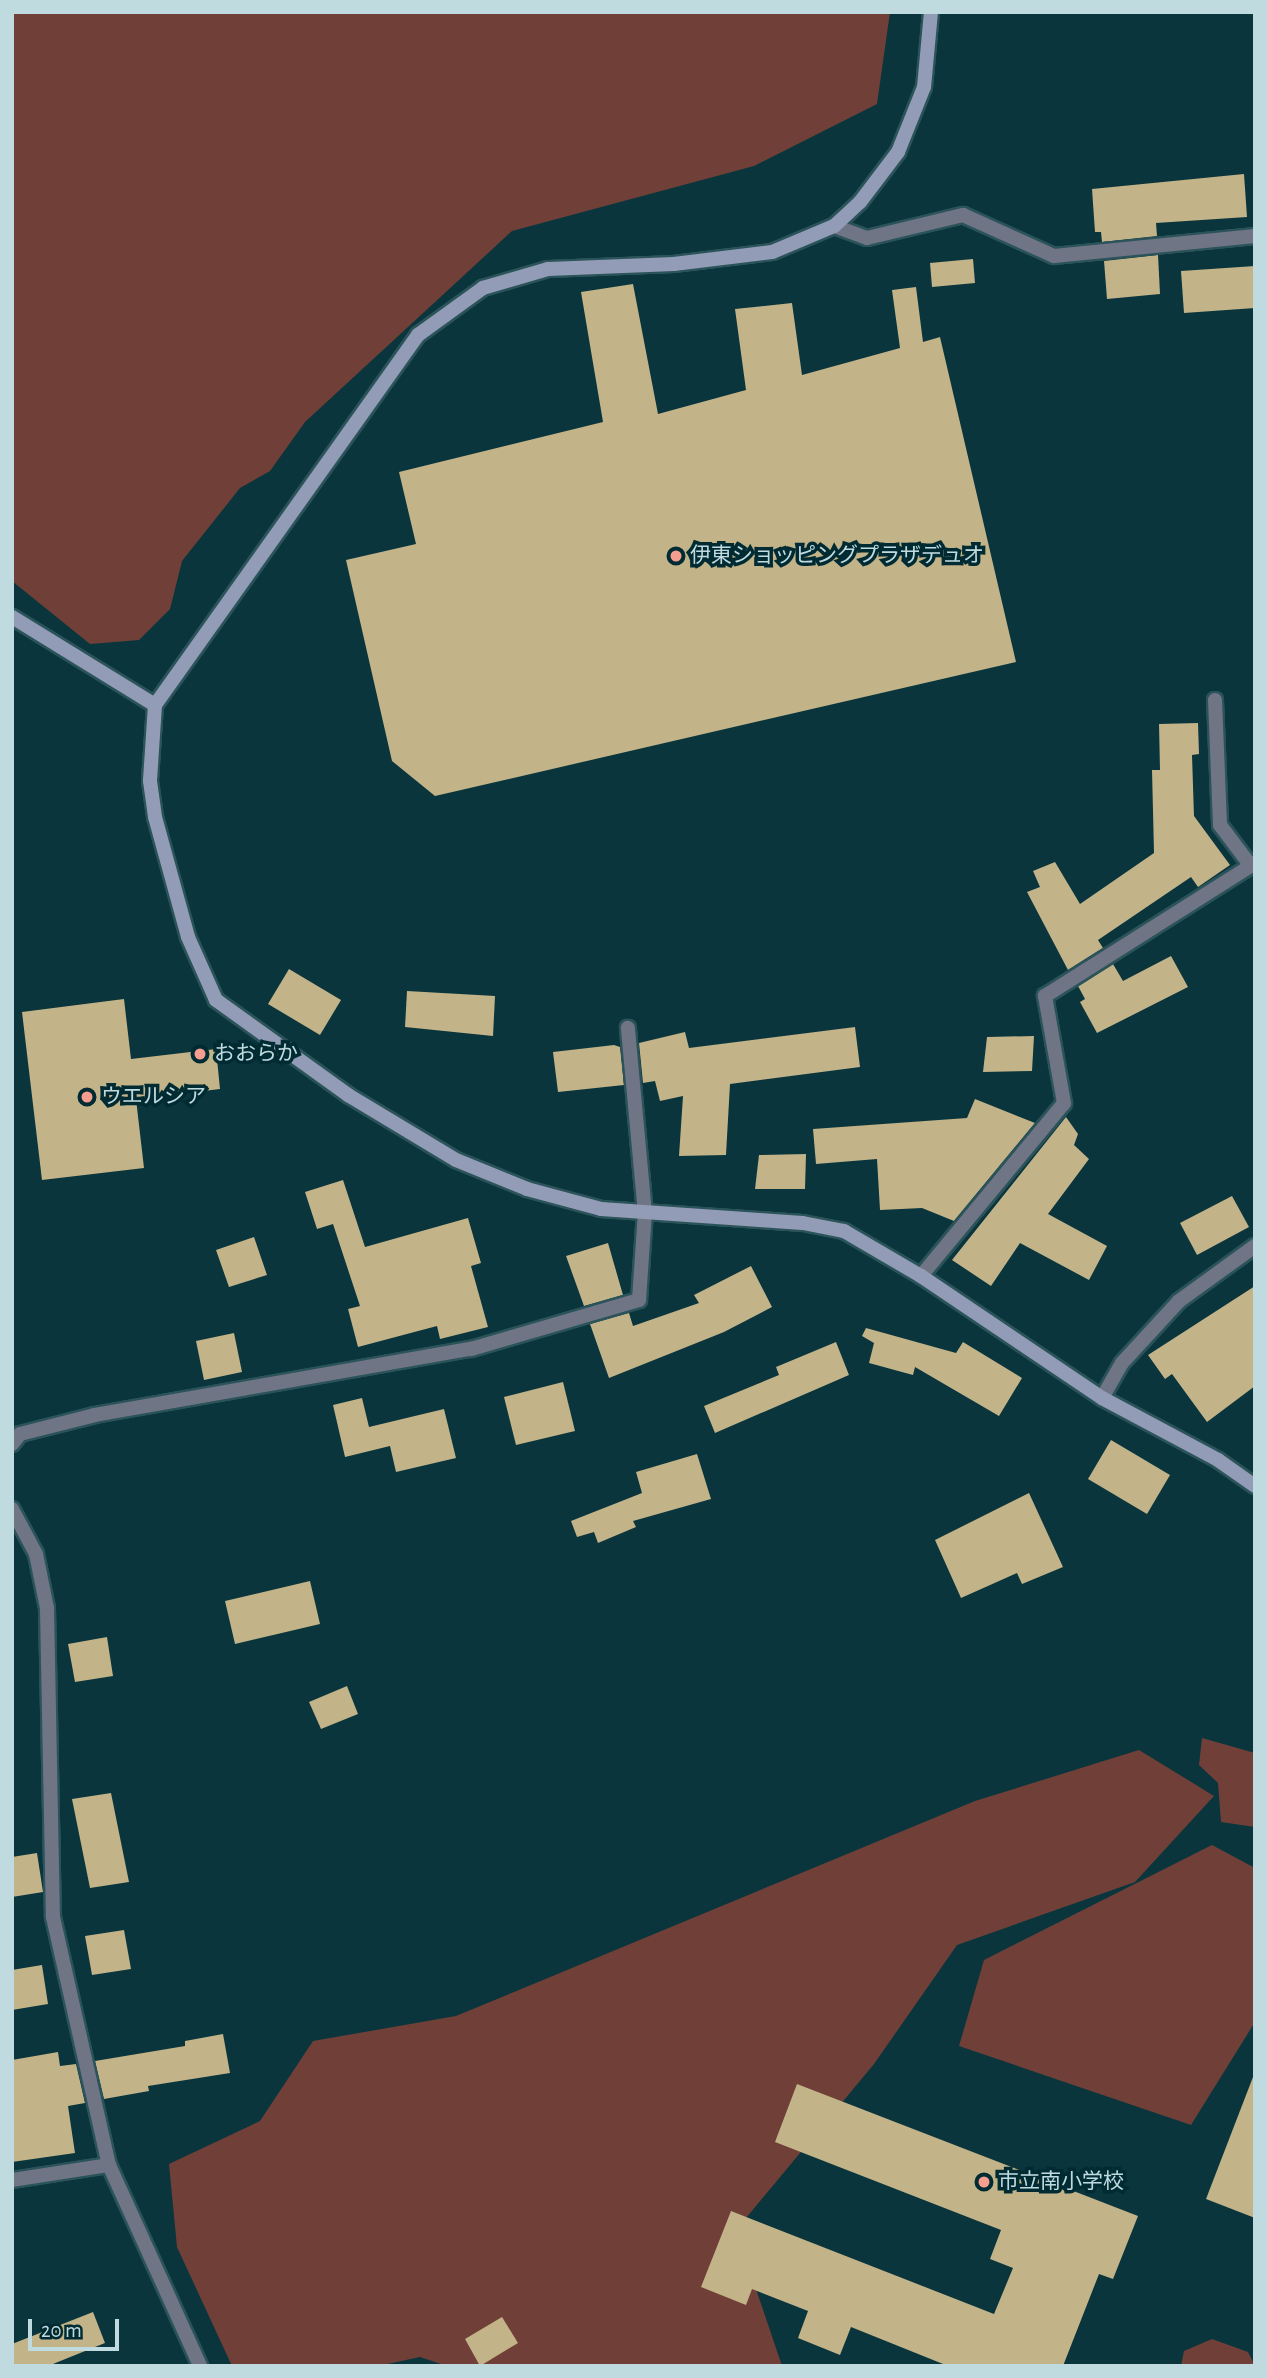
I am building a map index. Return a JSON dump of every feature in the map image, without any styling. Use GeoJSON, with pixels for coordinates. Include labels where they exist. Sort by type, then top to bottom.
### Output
{"type":"FeatureCollection","features":[{"type":"Feature","properties":{"kind":"street"},"geometry":{"type":"LineString","coordinates":[[931,12],[924,87],[898,152],[860,202],[834,226],[772,252],[674,264],[548,269],[483,288],[418,335],[155,705],[150,781],[155,817],[188,937],[216,1000],[348,1095],[456,1160],[527,1189],[601,1209],[803,1223],[844,1231],[921,1276],[1102,1398],[1218,1460],[1255,1486]]}},
{"type":"Feature","properties":{"kind":"street"},"geometry":{"type":"LineString","coordinates":[[834,226],[867,238],[963,215],[1054,256],[1255,236]]}},
{"type":"Feature","properties":{"kind":"street"},"geometry":{"type":"LineString","coordinates":[[12,617],[155,705]]}},
{"type":"Feature","properties":{"kind":"street"},"geometry":{"type":"LineString","coordinates":[[921,1276],[1064,1102],[1045,996],[1253,864],[1220,825],[1215,700]]}},
{"type":"Feature","properties":{"kind":"street"},"geometry":{"type":"LineString","coordinates":[[12,1444],[20,1434],[95,1415],[471,1349],[639,1300],[645,1213],[628,1028]]}},
{"type":"Feature","properties":{"kind":"street"},"geometry":{"type":"LineString","coordinates":[[1102,1398],[1122,1363],[1179,1301],[1255,1246]]}},
{"type":"Feature","properties":{"kind":"street"},"geometry":{"type":"LineString","coordinates":[[12,1509],[36,1555],[47,1608],[53,1917],[109,2165],[201,2366]]}},
{"type":"Feature","properties":{"kind":"street"},"geometry":{"type":"LineString","coordinates":[[12,2180],[109,2165]]}},
{"type":"Feature","properties":{"kind":"shaded area"},"geometry":{"type":"Polygon","coordinates":[[[12,12],[890,12],[877,104],[754,166],[512,231],[305,422],[270,471],[240,488],[182,561],[170,609],[139,640],[90,644],[12,581],[12,12]]]}},
{"type":"Feature","properties":{"kind":"shaded area"},"geometry":{"type":"Polygon","coordinates":[[[1202,1738],[1255,1753],[1255,1827],[1221,1822],[1218,1783],[1199,1765],[1202,1738]]]}},
{"type":"Feature","properties":{"kind":"shaded area"},"geometry":{"type":"Polygon","coordinates":[[[1139,1750],[1214,1796],[1135,1882],[957,1945],[874,2064],[736,2230],[782,2366],[447,2366],[420,2357],[378,2366],[232,2366],[177,2247],[169,2164],[260,2121],[313,2041],[456,2016],[975,1801],[1139,1750]]]}},
{"type":"Feature","properties":{"kind":"shaded area"},"geometry":{"type":"Polygon","coordinates":[[[1212,1845],[1255,1868],[1255,2022],[1191,2125],[959,2046],[984,1960],[1212,1845]]]}},
{"type":"Feature","properties":{"kind":"shaded area"},"geometry":{"type":"Polygon","coordinates":[[[1212,2339],[1248,2352],[1255,2366],[1181,2366],[1184,2351],[1212,2339]]]}},
{"type":"Feature","properties":{"kind":"building"},"geometry":{"type":"Polygon","coordinates":[[[1244,174],[1247,217],[1156,223],[1157,236],[1102,242],[1101,232],[1095,232],[1092,189],[1244,174]]]}},
{"type":"Feature","properties":{"kind":"building"},"geometry":{"type":"Polygon","coordinates":[[[1158,255],[1160,294],[1107,299],[1104,261],[1158,255]]]}},
{"type":"Feature","properties":{"kind":"building"},"geometry":{"type":"Polygon","coordinates":[[[973,259],[975,283],[932,287],[930,263],[973,259]]]}},
{"type":"Feature","properties":{"kind":"building"},"geometry":{"type":"Polygon","coordinates":[[[1255,266],[1255,308],[1184,313],[1181,271],[1255,266]]]}},
{"type":"Feature","properties":{"kind":"building"},"geometry":{"type":"Polygon","coordinates":[[[633,284],[658,414],[746,390],[735,309],[792,303],[802,375],[900,348],[892,290],[916,287],[923,342],[940,337],[1016,662],[435,796],[392,761],[346,560],[416,544],[399,472],[603,422],[581,292],[633,284]]]}},
{"type":"Feature","properties":{"kind":"building"},"geometry":{"type":"Polygon","coordinates":[[[1198,723],[1199,754],[1192,755],[1194,816],[1230,865],[1198,887],[1191,877],[1098,940],[1103,948],[1068,970],[1027,892],[1040,887],[1033,871],[1055,862],[1080,904],[1154,853],[1152,770],[1160,770],[1159,724],[1198,723]]]}},
{"type":"Feature","properties":{"kind":"building"},"geometry":{"type":"Polygon","coordinates":[[[1171,956],[1188,987],[1097,1033],[1080,1002],[1085,999],[1078,986],[1113,964],[1123,981],[1171,956]]]}},
{"type":"Feature","properties":{"kind":"building"},"geometry":{"type":"Polygon","coordinates":[[[289,969],[341,1000],[320,1035],[268,1004],[289,969]]]}},
{"type":"Feature","properties":{"kind":"building"},"geometry":{"type":"Polygon","coordinates":[[[407,991],[495,996],[493,1036],[405,1027],[407,991]]]}},
{"type":"Feature","properties":{"kind":"building"},"geometry":{"type":"Polygon","coordinates":[[[124,999],[131,1059],[216,1049],[220,1089],[136,1099],[144,1168],[42,1180],[22,1012],[124,999]]]}},
{"type":"Feature","properties":{"kind":"building"},"geometry":{"type":"Polygon","coordinates":[[[855,1027],[860,1067],[730,1084],[726,1155],[679,1156],[683,1096],[660,1101],[655,1081],[643,1083],[639,1043],[685,1032],[689,1048],[855,1027]]]}},
{"type":"Feature","properties":{"kind":"building"},"geometry":{"type":"Polygon","coordinates":[[[1034,1036],[1032,1071],[983,1072],[987,1037],[1034,1036]]]}},
{"type":"Feature","properties":{"kind":"building"},"geometry":{"type":"Polygon","coordinates":[[[614,1045],[620,1047],[624,1085],[558,1092],[553,1052],[614,1045]]]}},
{"type":"Feature","properties":{"kind":"building"},"geometry":{"type":"Polygon","coordinates":[[[975,1099],[1035,1123],[954,1221],[922,1208],[880,1210],[877,1159],[816,1164],[813,1129],[967,1118],[975,1099]]]}},
{"type":"Feature","properties":{"kind":"building"},"geometry":{"type":"Polygon","coordinates":[[[1066,1117],[1078,1134],[1074,1145],[1089,1159],[1048,1214],[1107,1246],[1089,1280],[1020,1243],[991,1286],[952,1260],[1066,1117]]]}},
{"type":"Feature","properties":{"kind":"building"},"geometry":{"type":"Polygon","coordinates":[[[806,1154],[805,1189],[755,1189],[759,1155],[806,1154]]]}},
{"type":"Feature","properties":{"kind":"building"},"geometry":{"type":"Polygon","coordinates":[[[343,1180],[365,1247],[468,1218],[481,1263],[471,1266],[488,1327],[440,1339],[437,1326],[358,1347],[348,1309],[360,1306],[333,1224],[317,1229],[305,1192],[343,1180]]]}},
{"type":"Feature","properties":{"kind":"building"},"geometry":{"type":"Polygon","coordinates":[[[1232,1196],[1249,1227],[1197,1255],[1180,1223],[1232,1196]]]}},
{"type":"Feature","properties":{"kind":"building"},"geometry":{"type":"Polygon","coordinates":[[[254,1237],[267,1275],[229,1287],[216,1250],[254,1237]]]}},
{"type":"Feature","properties":{"kind":"building"},"geometry":{"type":"Polygon","coordinates":[[[608,1243],[623,1295],[584,1306],[566,1256],[608,1243]]]}},
{"type":"Feature","properties":{"kind":"building"},"geometry":{"type":"Polygon","coordinates":[[[751,1266],[772,1307],[724,1332],[609,1378],[590,1324],[629,1313],[633,1326],[699,1303],[694,1295],[751,1266]]]}},
{"type":"Feature","properties":{"kind":"building"},"geometry":{"type":"Polygon","coordinates":[[[1255,1286],[1255,1386],[1207,1422],[1172,1374],[1165,1379],[1148,1355],[1255,1286]]]}},
{"type":"Feature","properties":{"kind":"building"},"geometry":{"type":"Polygon","coordinates":[[[866,1328],[956,1353],[963,1342],[1022,1378],[999,1416],[915,1367],[913,1375],[869,1363],[874,1343],[862,1336],[866,1328]]]}},
{"type":"Feature","properties":{"kind":"building"},"geometry":{"type":"Polygon","coordinates":[[[234,1333],[242,1372],[204,1380],[196,1341],[234,1333]]]}},
{"type":"Feature","properties":{"kind":"building"},"geometry":{"type":"Polygon","coordinates":[[[836,1342],[849,1375],[715,1433],[704,1406],[779,1375],[776,1367],[836,1342]]]}},
{"type":"Feature","properties":{"kind":"building"},"geometry":{"type":"Polygon","coordinates":[[[563,1382],[575,1431],[516,1445],[504,1397],[563,1382]]]}},
{"type":"Feature","properties":{"kind":"building"},"geometry":{"type":"Polygon","coordinates":[[[362,1398],[369,1427],[444,1409],[456,1458],[396,1472],[390,1446],[345,1457],[333,1405],[362,1398]]]}},
{"type":"Feature","properties":{"kind":"building"},"geometry":{"type":"Polygon","coordinates":[[[1111,1440],[1170,1475],[1147,1514],[1088,1479],[1111,1440]]]}},
{"type":"Feature","properties":{"kind":"building"},"geometry":{"type":"Polygon","coordinates":[[[697,1454],[711,1499],[633,1521],[636,1527],[598,1543],[594,1532],[577,1537],[571,1521],[642,1493],[636,1472],[697,1454]]]}},
{"type":"Feature","properties":{"kind":"building"},"geometry":{"type":"Polygon","coordinates":[[[1029,1493],[1063,1567],[1022,1584],[1017,1573],[961,1598],[935,1540],[1029,1493]]]}},
{"type":"Feature","properties":{"kind":"building"},"geometry":{"type":"Polygon","coordinates":[[[310,1581],[320,1624],[235,1644],[225,1601],[310,1581]]]}},
{"type":"Feature","properties":{"kind":"building"},"geometry":{"type":"Polygon","coordinates":[[[107,1637],[113,1676],[75,1682],[68,1644],[107,1637]]]}},
{"type":"Feature","properties":{"kind":"building"},"geometry":{"type":"Polygon","coordinates":[[[347,1686],[358,1714],[321,1729],[309,1702],[347,1686]]]}},
{"type":"Feature","properties":{"kind":"building"},"geometry":{"type":"Polygon","coordinates":[[[111,1793],[129,1882],[90,1888],[72,1799],[111,1793]]]}},
{"type":"Feature","properties":{"kind":"building"},"geometry":{"type":"Polygon","coordinates":[[[37,1853],[43,1892],[12,1897],[12,1857],[37,1853]]]}},
{"type":"Feature","properties":{"kind":"building"},"geometry":{"type":"Polygon","coordinates":[[[124,1930],[131,1969],[92,1975],[85,1936],[124,1930]]]}},
{"type":"Feature","properties":{"kind":"building"},"geometry":{"type":"Polygon","coordinates":[[[42,1965],[48,2004],[12,2010],[12,1970],[42,1965]]]}},
{"type":"Feature","properties":{"kind":"building"},"geometry":{"type":"Polygon","coordinates":[[[223,2034],[230,2073],[148,2086],[149,2091],[104,2099],[95,2061],[185,2046],[185,2041],[223,2034]]]}},
{"type":"Feature","properties":{"kind":"building"},"geometry":{"type":"Polygon","coordinates":[[[58,2052],[60,2066],[76,2064],[85,2103],[68,2106],[75,2153],[12,2162],[12,2060],[58,2052]]]}},
{"type":"Feature","properties":{"kind":"building"},"geometry":{"type":"Polygon","coordinates":[[[1253,2077],[1255,2078],[1255,2218],[1206,2199],[1253,2077]]]}},
{"type":"Feature","properties":{"kind":"building"},"geometry":{"type":"Polygon","coordinates":[[[797,2084],[1138,2216],[1113,2279],[1099,2274],[1063,2366],[948,2366],[851,2327],[840,2355],[798,2338],[808,2311],[752,2289],[746,2305],[701,2287],[731,2211],[994,2314],[1013,2268],[990,2259],[1001,2230],[775,2142],[797,2084]]]}},
{"type":"Feature","properties":{"kind":"building"},"geometry":{"type":"Polygon","coordinates":[[[93,2312],[105,2343],[48,2366],[12,2366],[12,2344],[93,2312]]]}},
{"type":"Feature","properties":{"kind":"building"},"geometry":{"type":"Polygon","coordinates":[[[502,2317],[518,2343],[480,2366],[465,2339],[502,2317]]]}},
{"type":"Feature","properties":{"kind":"place","name":"伊東ショッピングプラザデュオ"},"geometry":{"type":"Point","coordinates":[676,556]}},
{"type":"Feature","properties":{"kind":"place","name":"おおらか"},"geometry":{"type":"Point","coordinates":[200,1054]}},
{"type":"Feature","properties":{"kind":"place","name":"ウエルシア"},"geometry":{"type":"Point","coordinates":[87,1097]}},
{"type":"Feature","properties":{"kind":"place","name":"市立南小学校"},"geometry":{"type":"Point","coordinates":[984,2182]}}]}
